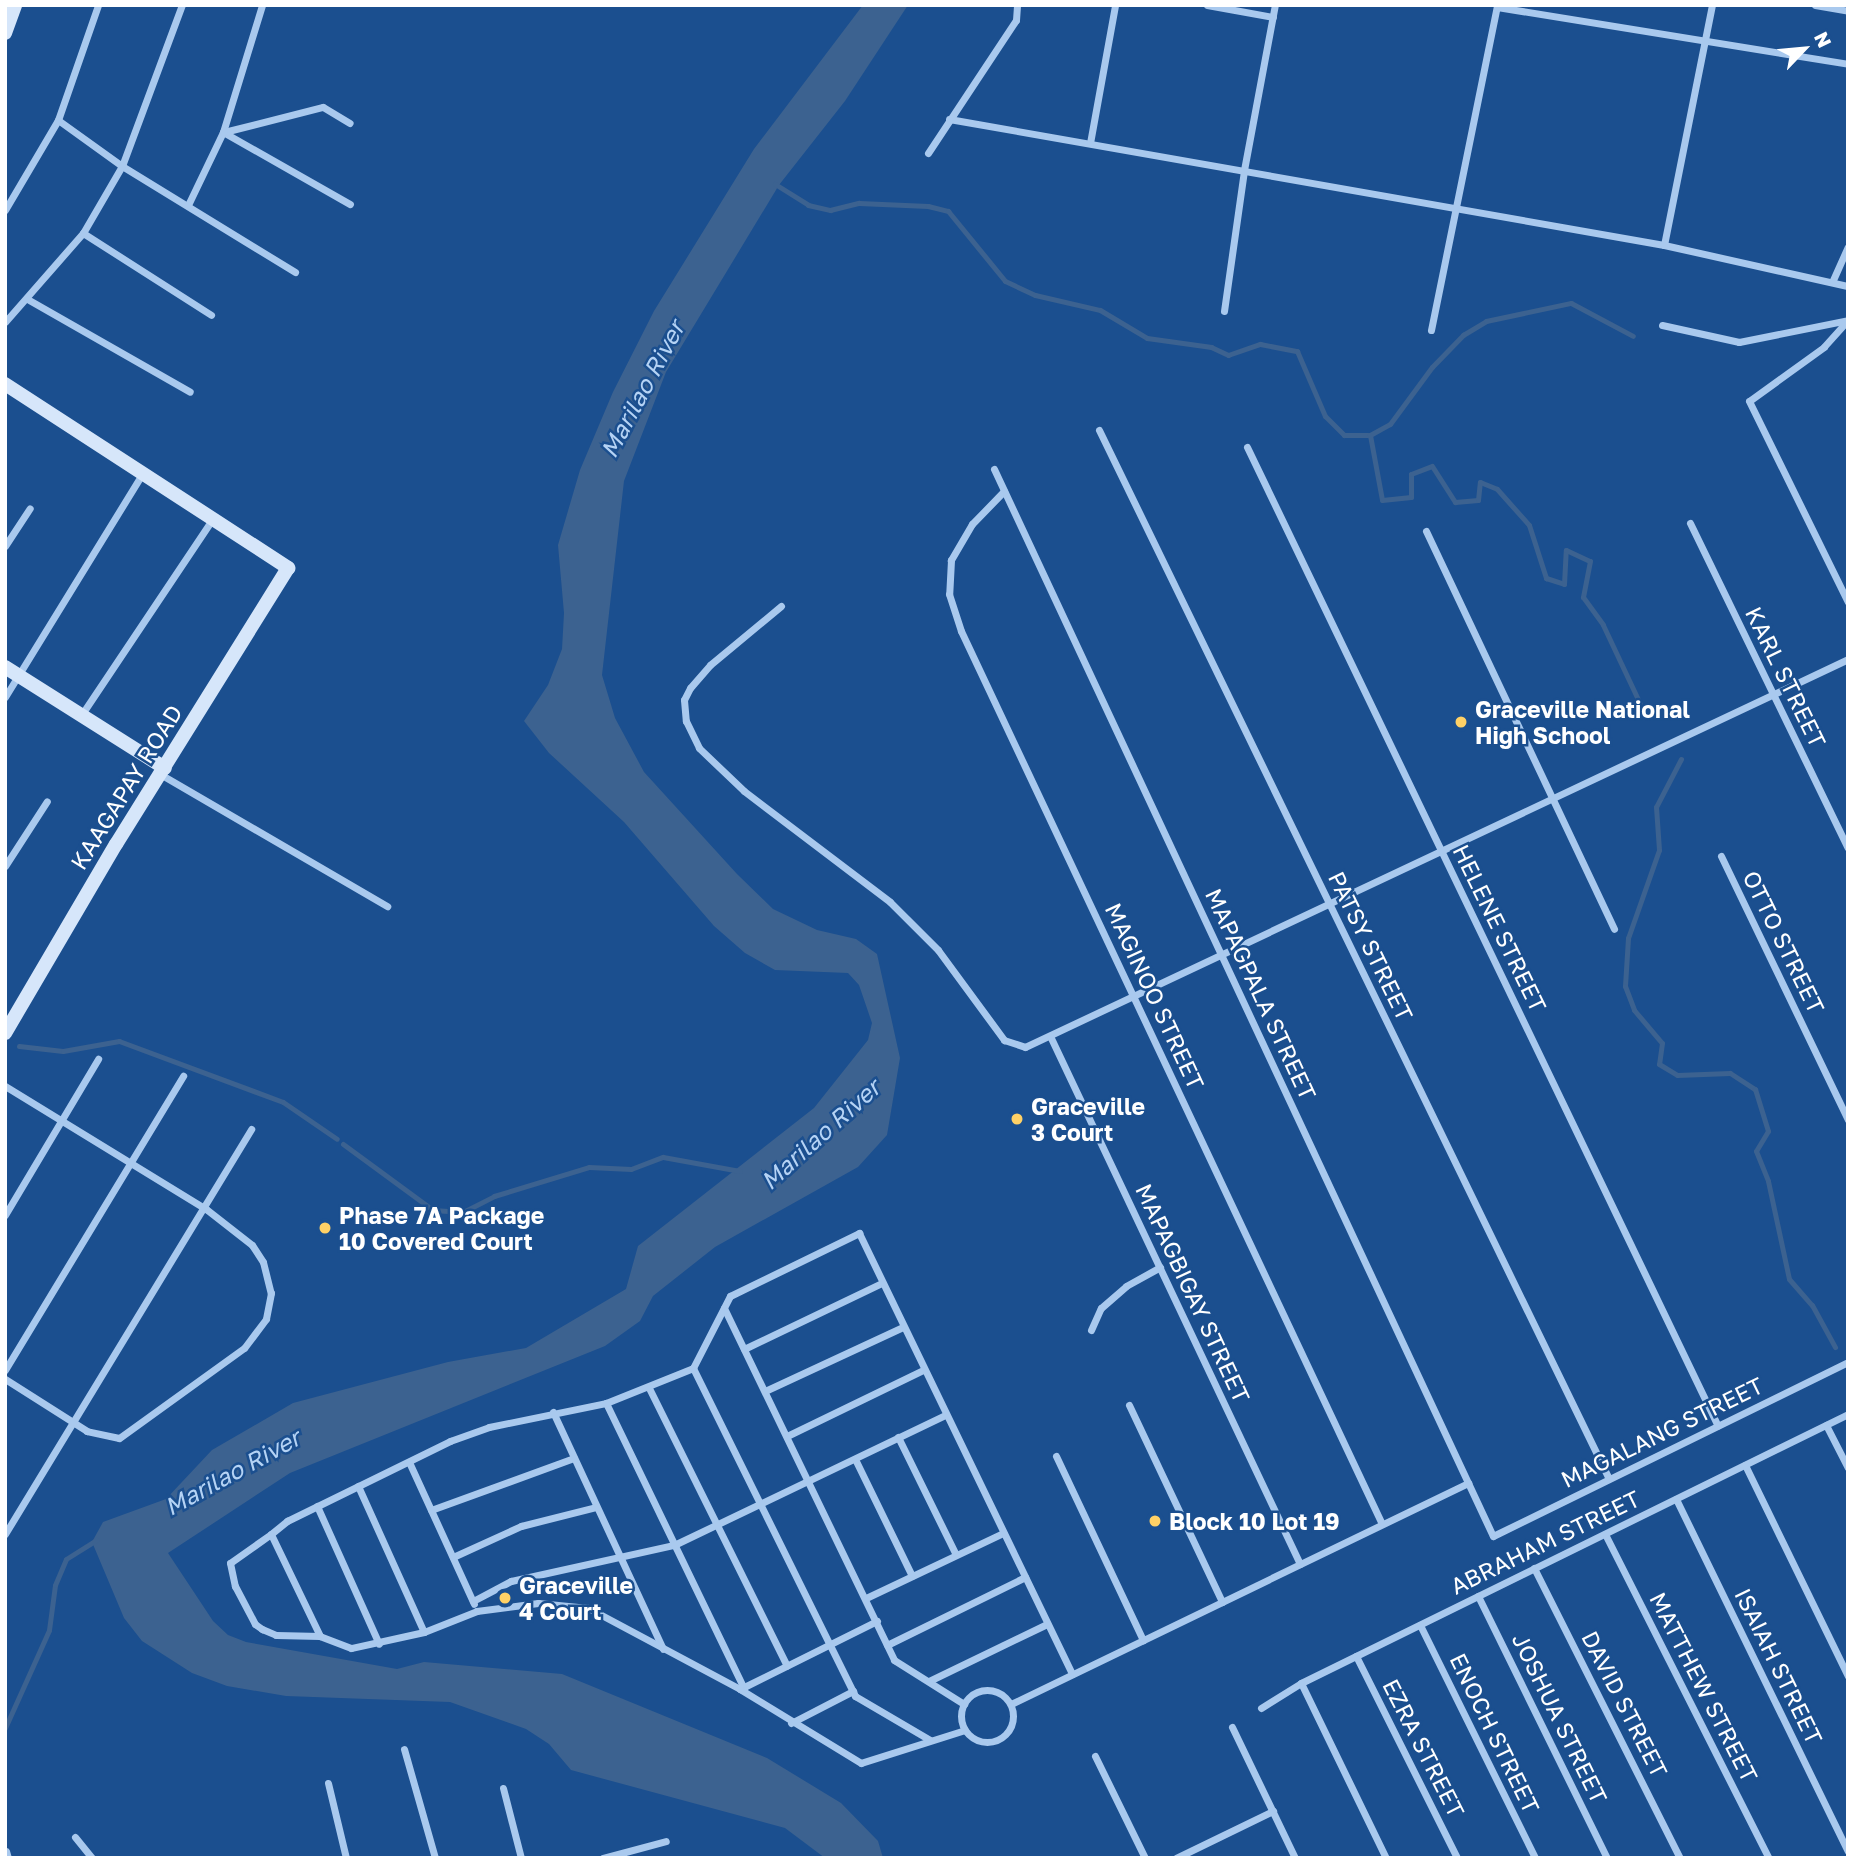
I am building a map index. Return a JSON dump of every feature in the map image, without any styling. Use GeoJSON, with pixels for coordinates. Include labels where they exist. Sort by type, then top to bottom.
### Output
{"type":"FeatureCollection","features":[{"type":"Feature","properties":{"kind":"street"},"geometry":{"type":"LineString","coordinates":[[5,33],[15,5]]}},
{"type":"Feature","properties":{"kind":"street"},"geometry":{"type":"LineString","coordinates":[[5,210],[58,120],[98,5]]}},
{"type":"Feature","properties":{"kind":"street"},"geometry":{"type":"LineString","coordinates":[[5,322],[29,300],[83,233],[122,166],[182,5]]}},
{"type":"Feature","properties":{"kind":"street"},"geometry":{"type":"LineString","coordinates":[[188,205],[223,132],[262,5]]}},
{"type":"Feature","properties":{"kind":"street"},"geometry":{"type":"LineString","coordinates":[[928,153],[1016,20],[1017,5]]}},
{"type":"Feature","properties":{"kind":"street"},"geometry":{"type":"LineString","coordinates":[[1090,143],[1115,5]]}},
{"type":"Feature","properties":{"kind":"street"},"geometry":{"type":"LineString","coordinates":[[1207,5],[1273,17]]}},
{"type":"Feature","properties":{"kind":"street"},"geometry":{"type":"LineString","coordinates":[[1224,311],[1244,170],[1275,5]]}},
{"type":"Feature","properties":{"kind":"street"},"geometry":{"type":"LineString","coordinates":[[1664,245],[1712,5]]}},
{"type":"Feature","properties":{"kind":"street"},"geometry":{"type":"LineString","coordinates":[[1815,5],[1848,11]]}},
{"type":"Feature","properties":{"kind":"street"},"geometry":{"type":"LineString","coordinates":[[1431,330],[1497,6],[1848,64]]}},
{"type":"Feature","properties":{"kind":"street"},"geometry":{"type":"LineString","coordinates":[[223,132],[323,107],[351,123]]}},
{"type":"Feature","properties":{"kind":"street"},"geometry":{"type":"LineString","coordinates":[[949,119],[1664,245],[1832,279],[1848,286]]}},
{"type":"Feature","properties":{"kind":"street"},"geometry":{"type":"LineString","coordinates":[[58,120],[122,166],[295,272]]}},
{"type":"Feature","properties":{"kind":"street"},"geometry":{"type":"LineString","coordinates":[[223,132],[349,204]]}},
{"type":"Feature","properties":{"kind":"street"},"geometry":{"type":"LineString","coordinates":[[83,233],[211,315]]}},
{"type":"Feature","properties":{"kind":"street"},"geometry":{"type":"LineString","coordinates":[[1832,279],[1848,247]]}},
{"type":"Feature","properties":{"kind":"street"},"geometry":{"type":"LineString","coordinates":[[29,300],[190,392]]}},
{"type":"Feature","properties":{"kind":"street"},"geometry":{"type":"LineString","coordinates":[[1662,325],[1739,342],[1848,320]]}},
{"type":"Feature","properties":{"kind":"street"},"geometry":{"type":"LineString","coordinates":[[1848,320],[1824,347],[1749,401],[1848,602]]}},
{"type":"Feature","properties":{"kind":"street"},"geometry":{"type":"LineString","coordinates":[[5,384],[141,476],[212,520],[82,714]]}},
{"type":"Feature","properties":{"kind":"street","name":"PATSY STREET"},"geometry":{"type":"LineString","coordinates":[[1099,430],[1609,1479]]}},
{"type":"Feature","properties":{"kind":"street","name":"HELENE STREET"},"geometry":{"type":"LineString","coordinates":[[1247,447],[1718,1426]]}},
{"type":"Feature","properties":{"kind":"street","name":"MAPAGPALA STREET"},"geometry":{"type":"LineString","coordinates":[[994,469],[1493,1536]]}},
{"type":"Feature","properties":{"kind":"street"},"geometry":{"type":"LineString","coordinates":[[5,697],[141,476]]}},
{"type":"Feature","properties":{"kind":"street","name":"MAGINOO STREET"},"geometry":{"type":"LineString","coordinates":[[1004,491],[961,539],[951,560],[949,594],[961,631],[1382,1524]]}},
{"type":"Feature","properties":{"kind":"street"},"geometry":{"type":"LineString","coordinates":[[5,547],[30,508]]}},
{"type":"Feature","properties":{"kind":"street","name":"KAAGAPAY ROAD"},"geometry":{"type":"LineString","coordinates":[[5,1033],[288,568],[212,520]]}},
{"type":"Feature","properties":{"kind":"street","name":"KARL STREET"},"geometry":{"type":"LineString","coordinates":[[1690,523],[1848,848]]}},
{"type":"Feature","properties":{"kind":"street"},"geometry":{"type":"LineString","coordinates":[[1426,531],[1614,929]]}},
{"type":"Feature","properties":{"kind":"street"},"geometry":{"type":"LineString","coordinates":[[780,606],[710,665],[690,688],[684,700],[686,722],[699,748],[762,806],[890,902],[938,950],[1004,1040],[1025,1047],[1051,1038],[1848,659]]}},
{"type":"Feature","properties":{"kind":"street"},"geometry":{"type":"LineString","coordinates":[[5,667],[82,714],[163,771],[387,906]]}},
{"type":"Feature","properties":{"kind":"street"},"geometry":{"type":"LineString","coordinates":[[5,866],[47,801]]}},
{"type":"Feature","properties":{"kind":"street","name":"OTTO STREET"},"geometry":{"type":"LineString","coordinates":[[1721,856],[1848,1120]]}},
{"type":"Feature","properties":{"kind":"street","name":"MAPAGBIGAY STREET"},"geometry":{"type":"LineString","coordinates":[[1051,1038],[1300,1564]]}},
{"type":"Feature","properties":{"kind":"street"},"geometry":{"type":"LineString","coordinates":[[5,1214],[99,1059]]}},
{"type":"Feature","properties":{"kind":"street"},"geometry":{"type":"LineString","coordinates":[[5,1370],[183,1076]]}},
{"type":"Feature","properties":{"kind":"street"},"geometry":{"type":"LineString","coordinates":[[5,1086],[206,1209],[252,1245],[263,1262],[271,1293],[266,1319],[244,1348],[126,1435],[111,1440],[72,1422],[5,1379]]}},
{"type":"Feature","properties":{"kind":"street"},"geometry":{"type":"LineString","coordinates":[[5,1534],[206,1209],[251,1129]]}},
{"type":"Feature","properties":{"kind":"street"},"geometry":{"type":"LineString","coordinates":[[965,1730],[861,1763],[791,1723],[742,1689],[588,1608],[538,1603],[477,1611],[424,1632],[351,1648],[320,1636],[276,1635],[255,1624],[235,1586],[230,1563],[317,1506],[489,1427],[606,1403],[649,1388],[693,1368],[730,1296],[859,1233],[1072,1674]]}},
{"type":"Feature","properties":{"kind":"street"},"geometry":{"type":"LineString","coordinates":[[1091,1330],[1101,1308],[1126,1286],[1160,1267]]}},
{"type":"Feature","properties":{"kind":"street"},"geometry":{"type":"LineString","coordinates":[[744,1349],[882,1283]]}},
{"type":"Feature","properties":{"kind":"street"},"geometry":{"type":"LineString","coordinates":[[724,1308],[894,1660],[964,1704]]}},
{"type":"Feature","properties":{"kind":"street"},"geometry":{"type":"LineString","coordinates":[[765,1391],[903,1326]]}},
{"type":"Feature","properties":{"kind":"street","name":"MAGALANG STREET"},"geometry":{"type":"LineString","coordinates":[[1493,1536],[1848,1362]]}},
{"type":"Feature","properties":{"kind":"street"},"geometry":{"type":"LineString","coordinates":[[693,1368],[853,1692],[930,1740]]}},
{"type":"Feature","properties":{"kind":"street"},"geometry":{"type":"LineString","coordinates":[[787,1436],[923,1370]]}},
{"type":"Feature","properties":{"kind":"street"},"geometry":{"type":"LineString","coordinates":[[649,1388],[788,1666]]}},
{"type":"Feature","properties":{"kind":"street"},"geometry":{"type":"LineString","coordinates":[[606,1403],[742,1689]]}},
{"type":"Feature","properties":{"kind":"street"},"geometry":{"type":"LineString","coordinates":[[1129,1405],[1222,1602]]}},
{"type":"Feature","properties":{"kind":"street"},"geometry":{"type":"LineString","coordinates":[[553,1412],[663,1649]]}},
{"type":"Feature","properties":{"kind":"street","name":"ABRAHAM STREET"},"geometry":{"type":"LineString","coordinates":[[1261,1708],[1301,1683],[1848,1414]]}},
{"type":"Feature","properties":{"kind":"street"},"geometry":{"type":"LineString","coordinates":[[473,1601],[511,1581],[674,1545],[945,1415]]}},
{"type":"Feature","properties":{"kind":"street"},"geometry":{"type":"LineString","coordinates":[[1826,1425],[1848,1468]]}},
{"type":"Feature","properties":{"kind":"street"},"geometry":{"type":"LineString","coordinates":[[898,1437],[956,1555]]}},
{"type":"Feature","properties":{"kind":"street"},"geometry":{"type":"LineString","coordinates":[[1056,1455],[1143,1640]]}},
{"type":"Feature","properties":{"kind":"street"},"geometry":{"type":"LineString","coordinates":[[431,1510],[574,1458]]}},
{"type":"Feature","properties":{"kind":"street"},"geometry":{"type":"LineString","coordinates":[[855,1459],[912,1576]]}},
{"type":"Feature","properties":{"kind":"street"},"geometry":{"type":"LineString","coordinates":[[409,1462],[477,1611]]}},
{"type":"Feature","properties":{"kind":"street"},"geometry":{"type":"LineString","coordinates":[[1745,1465],[1848,1676]]}},
{"type":"Feature","properties":{"kind":"street"},"geometry":{"type":"LineString","coordinates":[[1011,1704],[1468,1483]]}},
{"type":"Feature","properties":{"kind":"street"},"geometry":{"type":"LineString","coordinates":[[358,1486],[424,1632]]}},
{"type":"Feature","properties":{"kind":"street","name":"ISAIAH STREET"},"geometry":{"type":"LineString","coordinates":[[1676,1499],[1848,1851]]}},
{"type":"Feature","properties":{"kind":"street"},"geometry":{"type":"LineString","coordinates":[[317,1506],[379,1644]]}},
{"type":"Feature","properties":{"kind":"street"},"geometry":{"type":"LineString","coordinates":[[453,1557],[521,1526],[596,1507]]}},
{"type":"Feature","properties":{"kind":"street"},"geometry":{"type":"LineString","coordinates":[[866,1598],[1003,1533]]}},
{"type":"Feature","properties":{"kind":"street"},"geometry":{"type":"LineString","coordinates":[[271,1534],[320,1636]]}},
{"type":"Feature","properties":{"kind":"street","name":"MATTHEW STREET"},"geometry":{"type":"LineString","coordinates":[[1605,1534],[1769,1858]]}},
{"type":"Feature","properties":{"kind":"street","name":"DAVID STREET"},"geometry":{"type":"LineString","coordinates":[[1534,1568],[1680,1858]]}},
{"type":"Feature","properties":{"kind":"street"},"geometry":{"type":"LineString","coordinates":[[887,1645],[1025,1577]]}},
{"type":"Feature","properties":{"kind":"street","name":"JOSHUA STREET"},"geometry":{"type":"LineString","coordinates":[[1478,1596],[1607,1858]]}},
{"type":"Feature","properties":{"kind":"street"},"geometry":{"type":"LineString","coordinates":[[742,1689],[877,1621]]}},
{"type":"Feature","properties":{"kind":"street"},"geometry":{"type":"LineString","coordinates":[[929,1681],[1047,1624]]}},
{"type":"Feature","properties":{"kind":"street","name":"ENOCH STREET"},"geometry":{"type":"LineString","coordinates":[[1420,1625],[1535,1858]]}},
{"type":"Feature","properties":{"kind":"street","name":"EZRA STREET"},"geometry":{"type":"LineString","coordinates":[[1356,1656],[1457,1858]]}},
{"type":"Feature","properties":{"kind":"street"},"geometry":{"type":"LineString","coordinates":[[1301,1683],[1386,1858]]}},
{"type":"Feature","properties":{"kind":"street"},"geometry":{"type":"LineString","coordinates":[[987,1690],[1001,1694],[1011,1704],[1013,1720],[1000,1739],[977,1740],[965,1730],[964,1704],[973,1694],[987,1690]]}},
{"type":"Feature","properties":{"kind":"street"},"geometry":{"type":"LineString","coordinates":[[791,1723],[853,1692]]}},
{"type":"Feature","properties":{"kind":"street"},"geometry":{"type":"LineString","coordinates":[[1232,1727],[1296,1858]]}},
{"type":"Feature","properties":{"kind":"street"},"geometry":{"type":"LineString","coordinates":[[404,1749],[435,1858]]}},
{"type":"Feature","properties":{"kind":"street"},"geometry":{"type":"LineString","coordinates":[[1095,1756],[1145,1858]]}},
{"type":"Feature","properties":{"kind":"street"},"geometry":{"type":"LineString","coordinates":[[328,1783],[346,1858]]}},
{"type":"Feature","properties":{"kind":"street"},"geometry":{"type":"LineString","coordinates":[[503,1788],[520,1858]]}},
{"type":"Feature","properties":{"kind":"street"},"geometry":{"type":"LineString","coordinates":[[1176,1858],[1273,1811]]}},
{"type":"Feature","properties":{"kind":"street"},"geometry":{"type":"LineString","coordinates":[[75,1837],[92,1858]]}},
{"type":"Feature","properties":{"kind":"street"},"geometry":{"type":"LineString","coordinates":[[603,1858],[666,1841]]}},
{"type":"Feature","properties":{"kind":"street"},"geometry":{"type":"LineString","coordinates":[[6,1851],[8,1858]]}},
{"type":"Feature","properties":{"kind":"water","name":"Marilao River"},"geometry":{"type":"Polygon","coordinates":[[[863,5],[908,5],[845,101],[779,185],[666,372],[624,481],[602,675],[615,718],[644,772],[737,874],[773,909],[817,930],[856,939],[877,954],[900,1058],[887,1135],[858,1167],[715,1247],[653,1296],[640,1321],[605,1346],[290,1473],[168,1553],[213,1621],[228,1635],[246,1642],[397,1669],[424,1662],[562,1674],[767,1758],[841,1803],[878,1841],[883,1858],[825,1858],[785,1828],[571,1770],[549,1744],[526,1729],[450,1702],[286,1696],[227,1686],[192,1673],[142,1641],[124,1618],[92,1542],[103,1522],[166,1499],[212,1450],[293,1403],[448,1362],[526,1348],[626,1289],[638,1246],[814,1108],[868,1040],[872,1023],[859,985],[848,973],[775,970],[745,953],[714,926],[624,822],[549,753],[524,721],[548,685],[562,649],[564,613],[558,545],[580,470],[613,392],[654,311],[754,149],[863,5]]]}},
{"type":"Feature","properties":{"kind":"waterway"},"geometry":{"type":"LineString","coordinates":[[775,184],[808,205],[830,210],[859,203],[928,206],[948,211],[1005,281],[1035,295],[1100,310],[1147,338],[1211,347],[1228,355],[1260,344],[1297,351],[1325,416],[1344,435],[1370,435],[1390,424],[1432,367],[1463,335],[1486,321],[1571,303],[1633,336]]}},
{"type":"Feature","properties":{"kind":"waterway"},"geometry":{"type":"LineString","coordinates":[[1370,435],[1382,500],[1411,497],[1411,474],[1432,466],[1455,502],[1478,500],[1480,482],[1497,489],[1529,525],[1546,578],[1564,584],[1566,550],[1590,561],[1583,597],[1603,625],[1642,708],[1662,713]]}},
{"type":"Feature","properties":{"kind":"waterway"},"geometry":{"type":"LineString","coordinates":[[1681,759],[1656,807],[1659,850],[1628,938],[1625,986],[1634,1010],[1662,1043],[1659,1064],[1677,1075],[1730,1073],[1755,1089],[1768,1131],[1756,1151],[1768,1181],[1789,1279],[1812,1305],[1835,1347]]}},
{"type":"Feature","properties":{"kind":"waterway"},"geometry":{"type":"LineString","coordinates":[[19,1046],[63,1051],[119,1041],[283,1102],[337,1139]]}},
{"type":"Feature","properties":{"kind":"waterway"},"geometry":{"type":"LineString","coordinates":[[343,1144],[433,1210],[463,1212],[494,1196],[589,1167],[631,1169],[663,1157],[740,1171]]}},
{"type":"Feature","properties":{"kind":"waterway"},"geometry":{"type":"LineString","coordinates":[[5,1728],[49,1630],[55,1585],[66,1559],[97,1540]]}},
{"type":"Feature","properties":{"kind":"place","name":"Graceville National High School"},"geometry":{"type":"Point","coordinates":[1461,722]}},
{"type":"Feature","properties":{"kind":"place","name":"Graceville 3 Court"},"geometry":{"type":"Point","coordinates":[1017,1119]}},
{"type":"Feature","properties":{"kind":"place","name":"Phase 7A Package 10 Covered Court"},"geometry":{"type":"Point","coordinates":[325,1228]}},
{"type":"Feature","properties":{"kind":"place","name":"Block 10 Lot 19"},"geometry":{"type":"Point","coordinates":[1155,1521]}},
{"type":"Feature","properties":{"kind":"place","name":"Graceville 4 Court"},"geometry":{"type":"Point","coordinates":[505,1598]}}]}
